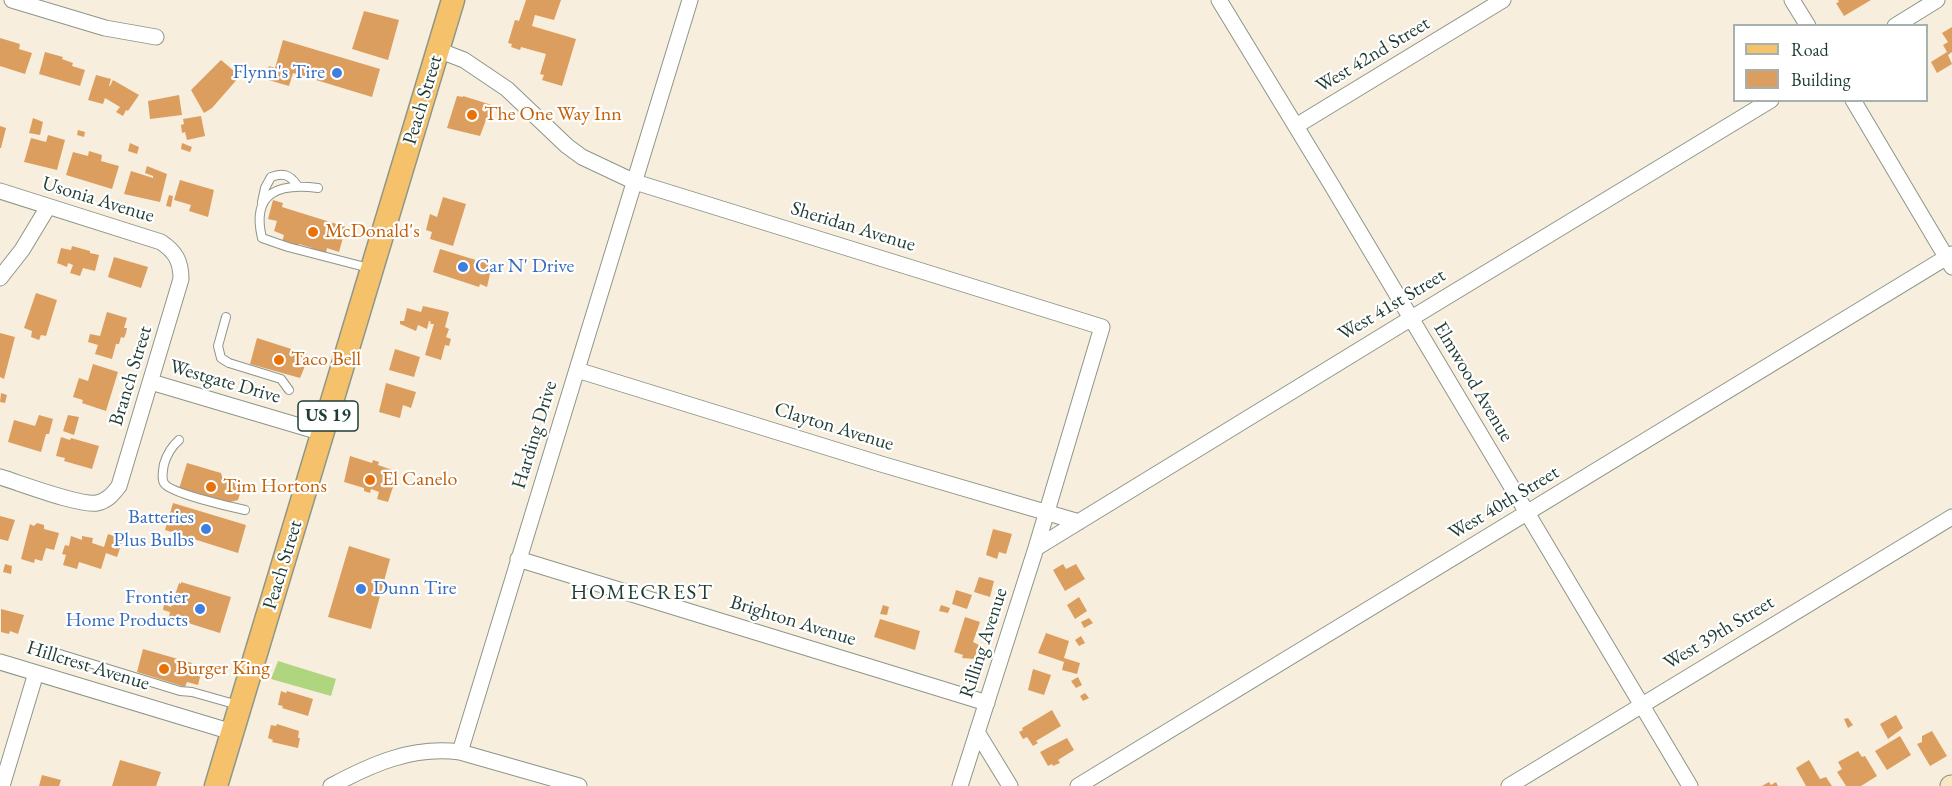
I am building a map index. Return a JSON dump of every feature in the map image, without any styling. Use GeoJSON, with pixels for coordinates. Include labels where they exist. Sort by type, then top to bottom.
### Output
{"type":"FeatureCollection","features":[{"type":"Feature","properties":{"kind":"main road","name":"Peach Street"},"geometry":{"type":"LineString","coordinates":[[216,786],[453,0]]}},
{"type":"Feature","properties":{"kind":"street"},"geometry":{"type":"LineString","coordinates":[[12,0],[105,28],[156,37]]}},
{"type":"Feature","properties":{"kind":"street","name":"Harding Drive"},"geometry":{"type":"LineString","coordinates":[[460,752],[690,0]]}},
{"type":"Feature","properties":{"kind":"street","name":"Elmwood Avenue"},"geometry":{"type":"LineString","coordinates":[[1219,0],[1690,786]]}},
{"type":"Feature","properties":{"kind":"street","name":"West 42nd Street"},"geometry":{"type":"LineString","coordinates":[[1296,126],[1503,0]]}},
{"type":"Feature","properties":{"kind":"street"},"geometry":{"type":"LineString","coordinates":[[1792,0],[1807,24]]}},
{"type":"Feature","properties":{"kind":"street"},"geometry":{"type":"LineString","coordinates":[[1898,24],[1937,0]]}},
{"type":"Feature","properties":{"kind":"street","name":"Sheridan Avenue"},"geometry":{"type":"LineString","coordinates":[[438,50],[464,60],[490,76],[582,157],[635,182],[1102,327],[1047,513]]}},
{"type":"Feature","properties":{"kind":"street","name":"West 41st Street"},"geometry":{"type":"LineString","coordinates":[[1036,548],[1768,102]]}},
{"type":"Feature","properties":{"kind":"street"},"geometry":{"type":"LineString","coordinates":[[1854,102],[1950,259]]}},
{"type":"Feature","properties":{"kind":"street","name":"Usonia Avenue"},"geometry":{"type":"LineString","coordinates":[[0,191],[150,237],[171,248],[178,257]]}},
{"type":"Feature","properties":{"kind":"street"},"geometry":{"type":"LineString","coordinates":[[0,278],[22,250],[48,207]]}},
{"type":"Feature","properties":{"kind":"street","name":"Branch Street"},"geometry":{"type":"LineString","coordinates":[[0,477],[84,503],[104,501],[113,494],[119,486],[180,289],[181,268],[178,257]]}},
{"type":"Feature","properties":{"kind":"street","name":"West 40th Street"},"geometry":{"type":"LineString","coordinates":[[1078,786],[1950,259]]}},
{"type":"Feature","properties":{"kind":"street","name":"Clayton Avenue"},"geometry":{"type":"LineString","coordinates":[[577,370],[1079,522]]}},
{"type":"Feature","properties":{"kind":"street","name":"Westgate Drive"},"geometry":{"type":"LineString","coordinates":[[151,382],[323,433]]}},
{"type":"Feature","properties":{"kind":"street","name":"Rilling Avenue"},"geometry":{"type":"LineString","coordinates":[[960,786],[1047,513]]}},
{"type":"Feature","properties":{"kind":"street","name":"West 39th Street"},"geometry":{"type":"LineString","coordinates":[[1509,786],[1952,517]]}},
{"type":"Feature","properties":{"kind":"street","name":"Brighton Avenue"},"geometry":{"type":"LineString","coordinates":[[518,559],[987,703]]}},
{"type":"Feature","properties":{"kind":"street","name":"Hillcrest Avenue"},"geometry":{"type":"LineString","coordinates":[[0,662],[232,732]]}},
{"type":"Feature","properties":{"kind":"street"},"geometry":{"type":"LineString","coordinates":[[2,786],[36,673]]}},
{"type":"Feature","properties":{"kind":"street"},"geometry":{"type":"LineString","coordinates":[[977,732],[1010,786]]}},
{"type":"Feature","properties":{"kind":"street"},"geometry":{"type":"LineString","coordinates":[[331,786],[369,765],[441,750],[460,752],[579,786]]}},
{"type":"Feature","properties":{"kind":"lane"},"geometry":{"type":"LineString","coordinates":[[297,185],[292,177],[287,175],[271,177],[264,188],[261,204],[262,238],[372,269]]}},
{"type":"Feature","properties":{"kind":"lane"},"geometry":{"type":"LineString","coordinates":[[261,204],[279,189],[297,185],[318,188]]}},
{"type":"Feature","properties":{"kind":"lane"},"geometry":{"type":"LineString","coordinates":[[226,316],[218,346],[221,358],[229,363],[281,379],[289,390]]}},
{"type":"Feature","properties":{"kind":"lane"},"geometry":{"type":"LineString","coordinates":[[179,440],[171,448],[165,464],[162,479],[167,487],[187,495],[245,510]]}},
{"type":"Feature","properties":{"kind":"lane"},"geometry":{"type":"LineString","coordinates":[[50,651],[180,691],[192,692],[240,706]]}},
{"type":"Feature","properties":{"kind":"green space"},"geometry":{"type":"Polygon","coordinates":[[[278,661],[336,679],[331,696],[271,679],[278,661]]]}},
{"type":"Feature","properties":{"kind":"building"},"geometry":{"type":"Polygon","coordinates":[[[526,0],[561,0],[554,20],[535,15],[532,26],[576,39],[562,86],[542,80],[544,75],[540,74],[546,54],[521,47],[520,50],[511,47],[512,44],[508,43],[515,20],[519,21],[526,0]]]}},
{"type":"Feature","properties":{"kind":"building"},"geometry":{"type":"Polygon","coordinates":[[[1838,0],[1871,0],[1844,16],[1836,3],[1839,2],[1838,0]]]}},
{"type":"Feature","properties":{"kind":"building"},"geometry":{"type":"Polygon","coordinates":[[[364,11],[399,20],[388,60],[352,49],[364,11]]]}},
{"type":"Feature","properties":{"kind":"building"},"geometry":{"type":"Polygon","coordinates":[[[1952,27],[1952,52],[1948,55],[1952,64],[1937,73],[1931,62],[1947,52],[1943,45],[1948,42],[1942,33],[1952,27]]]}},
{"type":"Feature","properties":{"kind":"building"},"geometry":{"type":"Polygon","coordinates":[[[0,38],[20,44],[19,49],[32,53],[25,74],[0,66],[0,38]]]}},
{"type":"Feature","properties":{"kind":"building"},"geometry":{"type":"Polygon","coordinates":[[[283,40],[380,69],[372,97],[293,73],[289,86],[265,79],[269,66],[275,68],[283,40]]]}},
{"type":"Feature","properties":{"kind":"building"},"geometry":{"type":"Polygon","coordinates":[[[45,52],[63,57],[62,59],[73,63],[72,66],[85,70],[80,86],[39,74],[45,52]]]}},
{"type":"Feature","properties":{"kind":"building"},"geometry":{"type":"Polygon","coordinates":[[[221,60],[240,76],[212,108],[204,113],[191,90],[221,60]]]}},
{"type":"Feature","properties":{"kind":"building"},"geometry":{"type":"Polygon","coordinates":[[[96,75],[111,79],[109,86],[113,80],[139,95],[123,116],[116,112],[120,107],[105,98],[103,104],[88,100],[96,75]]]}},
{"type":"Feature","properties":{"kind":"building"},"geometry":{"type":"Polygon","coordinates":[[[179,95],[182,115],[150,119],[148,101],[179,95]]]}},
{"type":"Feature","properties":{"kind":"building"},"geometry":{"type":"Polygon","coordinates":[[[457,96],[492,105],[489,111],[491,115],[489,122],[486,120],[480,136],[447,128],[457,96]]]}},
{"type":"Feature","properties":{"kind":"building"},"geometry":{"type":"Polygon","coordinates":[[[201,116],[205,136],[187,140],[185,132],[182,133],[183,119],[201,116]]]}},
{"type":"Feature","properties":{"kind":"building"},"geometry":{"type":"Polygon","coordinates":[[[33,118],[43,122],[40,135],[29,133],[33,118]]]}},
{"type":"Feature","properties":{"kind":"building"},"geometry":{"type":"Polygon","coordinates":[[[0,126],[6,128],[1,148],[0,148],[0,126]]]}},
{"type":"Feature","properties":{"kind":"building"},"geometry":{"type":"Polygon","coordinates":[[[78,130],[85,132],[84,137],[77,135],[78,130]]]}},
{"type":"Feature","properties":{"kind":"building"},"geometry":{"type":"Polygon","coordinates":[[[48,135],[65,140],[57,170],[24,162],[31,138],[46,142],[48,135]]]}},
{"type":"Feature","properties":{"kind":"building"},"geometry":{"type":"Polygon","coordinates":[[[130,143],[139,147],[137,154],[128,151],[130,143]]]}},
{"type":"Feature","properties":{"kind":"building"},"geometry":{"type":"Polygon","coordinates":[[[182,143],[192,147],[190,152],[181,149],[182,143]]]}},
{"type":"Feature","properties":{"kind":"building"},"geometry":{"type":"Polygon","coordinates":[[[89,151],[102,155],[101,161],[119,166],[112,189],[66,175],[73,152],[88,156],[89,151]]]}},
{"type":"Feature","properties":{"kind":"building"},"geometry":{"type":"Polygon","coordinates":[[[147,166],[167,174],[160,202],[124,194],[131,171],[153,178],[145,173],[147,166]]]}},
{"type":"Feature","properties":{"kind":"building"},"geometry":{"type":"Polygon","coordinates":[[[180,180],[214,190],[208,217],[189,211],[191,205],[174,200],[180,180]]]}},
{"type":"Feature","properties":{"kind":"building"},"geometry":{"type":"Polygon","coordinates":[[[169,195],[173,196],[171,207],[166,206],[169,195]]]}},
{"type":"Feature","properties":{"kind":"building"},"geometry":{"type":"Polygon","coordinates":[[[443,197],[466,204],[453,246],[430,239],[432,232],[426,230],[430,214],[437,217],[443,197]]]}},
{"type":"Feature","properties":{"kind":"building"},"geometry":{"type":"Polygon","coordinates":[[[273,200],[283,203],[282,207],[346,227],[339,252],[327,248],[326,253],[311,251],[312,248],[299,244],[297,247],[282,242],[284,235],[274,231],[277,221],[268,219],[273,200]]]}},
{"type":"Feature","properties":{"kind":"building"},"geometry":{"type":"Polygon","coordinates":[[[72,246],[99,255],[95,271],[83,268],[80,276],[70,273],[73,265],[68,263],[67,267],[57,263],[61,248],[71,250],[72,246]]]}},
{"type":"Feature","properties":{"kind":"building"},"geometry":{"type":"Polygon","coordinates":[[[440,249],[492,265],[487,287],[480,284],[479,287],[433,272],[440,249]]]}},
{"type":"Feature","properties":{"kind":"building"},"geometry":{"type":"Polygon","coordinates":[[[114,257],[148,267],[141,288],[108,277],[114,257]]]}},
{"type":"Feature","properties":{"kind":"building"},"geometry":{"type":"Polygon","coordinates":[[[36,293],[57,300],[46,336],[41,335],[39,340],[31,337],[32,331],[24,328],[36,293]]]}},
{"type":"Feature","properties":{"kind":"building"},"geometry":{"type":"Polygon","coordinates":[[[423,306],[449,312],[445,327],[449,329],[446,337],[451,339],[449,346],[445,345],[441,360],[425,355],[434,324],[430,324],[429,321],[427,329],[418,325],[416,331],[400,324],[400,321],[404,321],[407,308],[421,312],[423,306]]]}},
{"type":"Feature","properties":{"kind":"building"},"geometry":{"type":"Polygon","coordinates":[[[107,312],[127,318],[124,328],[127,328],[126,333],[124,338],[121,337],[119,344],[116,344],[112,359],[95,354],[98,345],[88,342],[90,334],[100,336],[107,312]]]}},
{"type":"Feature","properties":{"kind":"building"},"geometry":{"type":"Polygon","coordinates":[[[0,333],[15,337],[4,379],[0,377],[0,333]]]}},
{"type":"Feature","properties":{"kind":"building"},"geometry":{"type":"Polygon","coordinates":[[[257,338],[307,354],[300,378],[250,364],[257,338]]]}},
{"type":"Feature","properties":{"kind":"building"},"geometry":{"type":"Polygon","coordinates":[[[395,349],[420,357],[414,377],[389,370],[395,349]]]}},
{"type":"Feature","properties":{"kind":"building"},"geometry":{"type":"Polygon","coordinates":[[[93,364],[118,372],[106,411],[82,403],[83,400],[73,397],[79,378],[88,381],[93,364]]]}},
{"type":"Feature","properties":{"kind":"building"},"geometry":{"type":"Polygon","coordinates":[[[386,383],[416,392],[411,408],[403,405],[400,418],[379,412],[386,383]]]}},
{"type":"Feature","properties":{"kind":"building"},"geometry":{"type":"Polygon","coordinates":[[[1,393],[7,395],[5,403],[0,402],[1,393]]]}},
{"type":"Feature","properties":{"kind":"building"},"geometry":{"type":"Polygon","coordinates":[[[39,415],[53,419],[41,452],[8,442],[14,420],[35,426],[39,415]]]}},
{"type":"Feature","properties":{"kind":"building"},"geometry":{"type":"Polygon","coordinates":[[[68,415],[79,417],[74,435],[63,431],[68,415]]]}},
{"type":"Feature","properties":{"kind":"building"},"geometry":{"type":"Polygon","coordinates":[[[61,437],[99,446],[92,469],[64,461],[65,458],[56,456],[61,437]]]}},
{"type":"Feature","properties":{"kind":"building","name":"El Canelo"},"geometry":{"type":"Polygon","coordinates":[[[350,456],[372,463],[373,460],[379,462],[378,465],[398,472],[388,502],[377,499],[379,492],[371,489],[370,493],[364,491],[364,488],[344,482],[350,456]]]}},
{"type":"Feature","properties":{"kind":"building"},"geometry":{"type":"Polygon","coordinates":[[[187,463],[221,473],[222,477],[240,483],[242,487],[238,500],[226,503],[179,489],[187,463]]]}},
{"type":"Feature","properties":{"kind":"building"},"geometry":{"type":"Polygon","coordinates":[[[173,503],[246,525],[238,553],[165,530],[173,503]]]}},
{"type":"Feature","properties":{"kind":"building"},"geometry":{"type":"Polygon","coordinates":[[[0,516],[15,520],[8,541],[0,539],[0,516]]]}},
{"type":"Feature","properties":{"kind":"building"},"geometry":{"type":"Polygon","coordinates":[[[37,523],[44,525],[44,529],[59,533],[54,550],[46,548],[42,561],[35,559],[34,563],[21,559],[30,524],[34,526],[37,523]]]}},
{"type":"Feature","properties":{"kind":"building"},"geometry":{"type":"Polygon","coordinates":[[[993,529],[1012,534],[1006,554],[999,552],[997,559],[986,555],[993,529]]]}},
{"type":"Feature","properties":{"kind":"building"},"geometry":{"type":"Polygon","coordinates":[[[108,534],[123,539],[117,557],[106,553],[101,569],[79,562],[77,569],[63,565],[66,555],[62,554],[65,545],[69,546],[71,536],[82,540],[82,536],[93,538],[92,543],[104,547],[108,534]]]}},
{"type":"Feature","properties":{"kind":"building"},"geometry":{"type":"Polygon","coordinates":[[[349,546],[390,559],[371,629],[328,617],[349,546]]]}},
{"type":"Feature","properties":{"kind":"building"},"geometry":{"type":"Polygon","coordinates":[[[5,564],[12,566],[11,574],[3,572],[5,564]]]}},
{"type":"Feature","properties":{"kind":"building"},"geometry":{"type":"Polygon","coordinates":[[[1063,564],[1066,569],[1076,564],[1085,579],[1065,591],[1053,570],[1063,564]]]}},
{"type":"Feature","properties":{"kind":"building"},"geometry":{"type":"Polygon","coordinates":[[[979,577],[994,581],[990,597],[974,592],[979,577]]]}},
{"type":"Feature","properties":{"kind":"building"},"geometry":{"type":"Polygon","coordinates":[[[181,582],[231,597],[220,633],[169,617],[170,612],[163,610],[164,604],[171,607],[181,582]]]}},
{"type":"Feature","properties":{"kind":"building"},"geometry":{"type":"Polygon","coordinates":[[[956,590],[972,595],[967,609],[952,604],[956,590]]]}},
{"type":"Feature","properties":{"kind":"building"},"geometry":{"type":"Polygon","coordinates":[[[1079,597],[1087,611],[1075,619],[1067,605],[1079,597]]]}},
{"type":"Feature","properties":{"kind":"building"},"geometry":{"type":"Polygon","coordinates":[[[883,605],[889,607],[887,615],[880,614],[883,605]]]}},
{"type":"Feature","properties":{"kind":"building"},"geometry":{"type":"Polygon","coordinates":[[[941,605],[950,608],[948,613],[939,611],[941,605]]]}},
{"type":"Feature","properties":{"kind":"building"},"geometry":{"type":"Polygon","coordinates":[[[1,609],[24,615],[18,634],[10,631],[9,634],[1,632],[1,609]]]}},
{"type":"Feature","properties":{"kind":"building"},"geometry":{"type":"Polygon","coordinates":[[[965,617],[980,622],[973,642],[979,645],[974,659],[962,658],[963,655],[954,652],[965,617]]]}},
{"type":"Feature","properties":{"kind":"building"},"geometry":{"type":"Polygon","coordinates":[[[1089,618],[1093,623],[1084,628],[1081,622],[1089,618]]]}},
{"type":"Feature","properties":{"kind":"building"},"geometry":{"type":"Polygon","coordinates":[[[880,619],[920,631],[915,650],[874,637],[880,619]]]}},
{"type":"Feature","properties":{"kind":"building"},"geometry":{"type":"Polygon","coordinates":[[[1046,633],[1069,641],[1064,658],[1080,663],[1077,674],[1062,670],[1064,662],[1038,653],[1046,633]]]}},
{"type":"Feature","properties":{"kind":"building"},"geometry":{"type":"Polygon","coordinates":[[[1081,636],[1085,643],[1079,646],[1075,640],[1081,636]]]}},
{"type":"Feature","properties":{"kind":"building"},"geometry":{"type":"Polygon","coordinates":[[[143,649],[192,663],[190,669],[201,673],[198,685],[187,682],[185,687],[137,672],[143,649]]]}},
{"type":"Feature","properties":{"kind":"building"},"geometry":{"type":"Polygon","coordinates":[[[1033,669],[1051,675],[1044,695],[1028,690],[1033,669]]]}},
{"type":"Feature","properties":{"kind":"building"},"geometry":{"type":"Polygon","coordinates":[[[1078,677],[1082,685],[1076,688],[1071,681],[1078,677]]]}},
{"type":"Feature","properties":{"kind":"building"},"geometry":{"type":"Polygon","coordinates":[[[281,691],[313,699],[308,716],[278,705],[281,691]]]}},
{"type":"Feature","properties":{"kind":"building"},"geometry":{"type":"Polygon","coordinates":[[[1085,693],[1089,698],[1083,701],[1080,696],[1085,693]]]}},
{"type":"Feature","properties":{"kind":"building"},"geometry":{"type":"Polygon","coordinates":[[[1052,710],[1061,726],[1036,741],[1038,743],[1033,746],[1027,737],[1023,739],[1019,732],[1023,730],[1022,728],[1052,710]]]}},
{"type":"Feature","properties":{"kind":"building"},"geometry":{"type":"Polygon","coordinates":[[[1896,715],[1903,728],[1888,739],[1880,724],[1896,715]]]}},
{"type":"Feature","properties":{"kind":"building"},"geometry":{"type":"Polygon","coordinates":[[[1848,718],[1853,725],[1848,728],[1844,719],[1848,718]]]}},
{"type":"Feature","properties":{"kind":"building"},"geometry":{"type":"Polygon","coordinates":[[[277,724],[299,731],[298,748],[272,742],[273,740],[268,738],[271,725],[276,726],[277,724]]]}},
{"type":"Feature","properties":{"kind":"building"},"geometry":{"type":"Polygon","coordinates":[[[1932,731],[1947,756],[1930,766],[1917,744],[1922,742],[1922,736],[1932,731]]]}},
{"type":"Feature","properties":{"kind":"building"},"geometry":{"type":"Polygon","coordinates":[[[1900,736],[1911,755],[1887,770],[1875,751],[1900,736]]]}},
{"type":"Feature","properties":{"kind":"building"},"geometry":{"type":"Polygon","coordinates":[[[1067,738],[1074,750],[1058,760],[1060,763],[1048,766],[1040,752],[1067,738]]]}},
{"type":"Feature","properties":{"kind":"building"},"geometry":{"type":"Polygon","coordinates":[[[1858,751],[1862,757],[1865,756],[1877,776],[1861,786],[1846,786],[1837,772],[1842,769],[1838,762],[1858,751]]]}},
{"type":"Feature","properties":{"kind":"building"},"geometry":{"type":"Polygon","coordinates":[[[120,760],[161,772],[156,786],[112,786],[120,760]]]}},
{"type":"Feature","properties":{"kind":"building"},"geometry":{"type":"Polygon","coordinates":[[[1809,760],[1820,779],[1826,777],[1832,786],[1806,786],[1796,768],[1809,760]]]}},
{"type":"Feature","properties":{"kind":"building"},"geometry":{"type":"Polygon","coordinates":[[[42,775],[61,780],[59,786],[39,786],[42,775]]]}},
{"type":"Feature","properties":{"kind":"building"},"geometry":{"type":"Polygon","coordinates":[[[1769,782],[1771,785],[1776,782],[1778,786],[1762,786],[1769,782]]]}},
{"type":"Feature","properties":{"kind":"place","name":"Flynn's Tire"},"geometry":{"type":"Point","coordinates":[337,73]}},
{"type":"Feature","properties":{"kind":"place","name":"The One Way Inn"},"geometry":{"type":"Point","coordinates":[472,115]}},
{"type":"Feature","properties":{"kind":"place","name":"McDonald's"},"geometry":{"type":"Point","coordinates":[313,232]}},
{"type":"Feature","properties":{"kind":"place","name":"Car N' Drive"},"geometry":{"type":"Point","coordinates":[463,267]}},
{"type":"Feature","properties":{"kind":"place","name":"Taco Bell"},"geometry":{"type":"Point","coordinates":[279,360]}},
{"type":"Feature","properties":{"kind":"place","name":"El Canelo"},"geometry":{"type":"Point","coordinates":[370,480]}},
{"type":"Feature","properties":{"kind":"place","name":"Tim Hortons"},"geometry":{"type":"Point","coordinates":[211,487]}},
{"type":"Feature","properties":{"kind":"place","name":"Batteries Plus Bulbs"},"geometry":{"type":"Point","coordinates":[206,529]}},
{"type":"Feature","properties":{"kind":"place","name":"Dunn Tire"},"geometry":{"type":"Point","coordinates":[361,589]}},
{"type":"Feature","properties":{"kind":"place","name":"Frontier Home Products"},"geometry":{"type":"Point","coordinates":[200,609]}},
{"type":"Feature","properties":{"kind":"place","name":"Burger King"},"geometry":{"type":"Point","coordinates":[164,669]}},
{"type":"Feature","properties":{"kind":"district","name":"HOMECREST"},"geometry":{"type":"Point","coordinates":[642,593]}}]}
